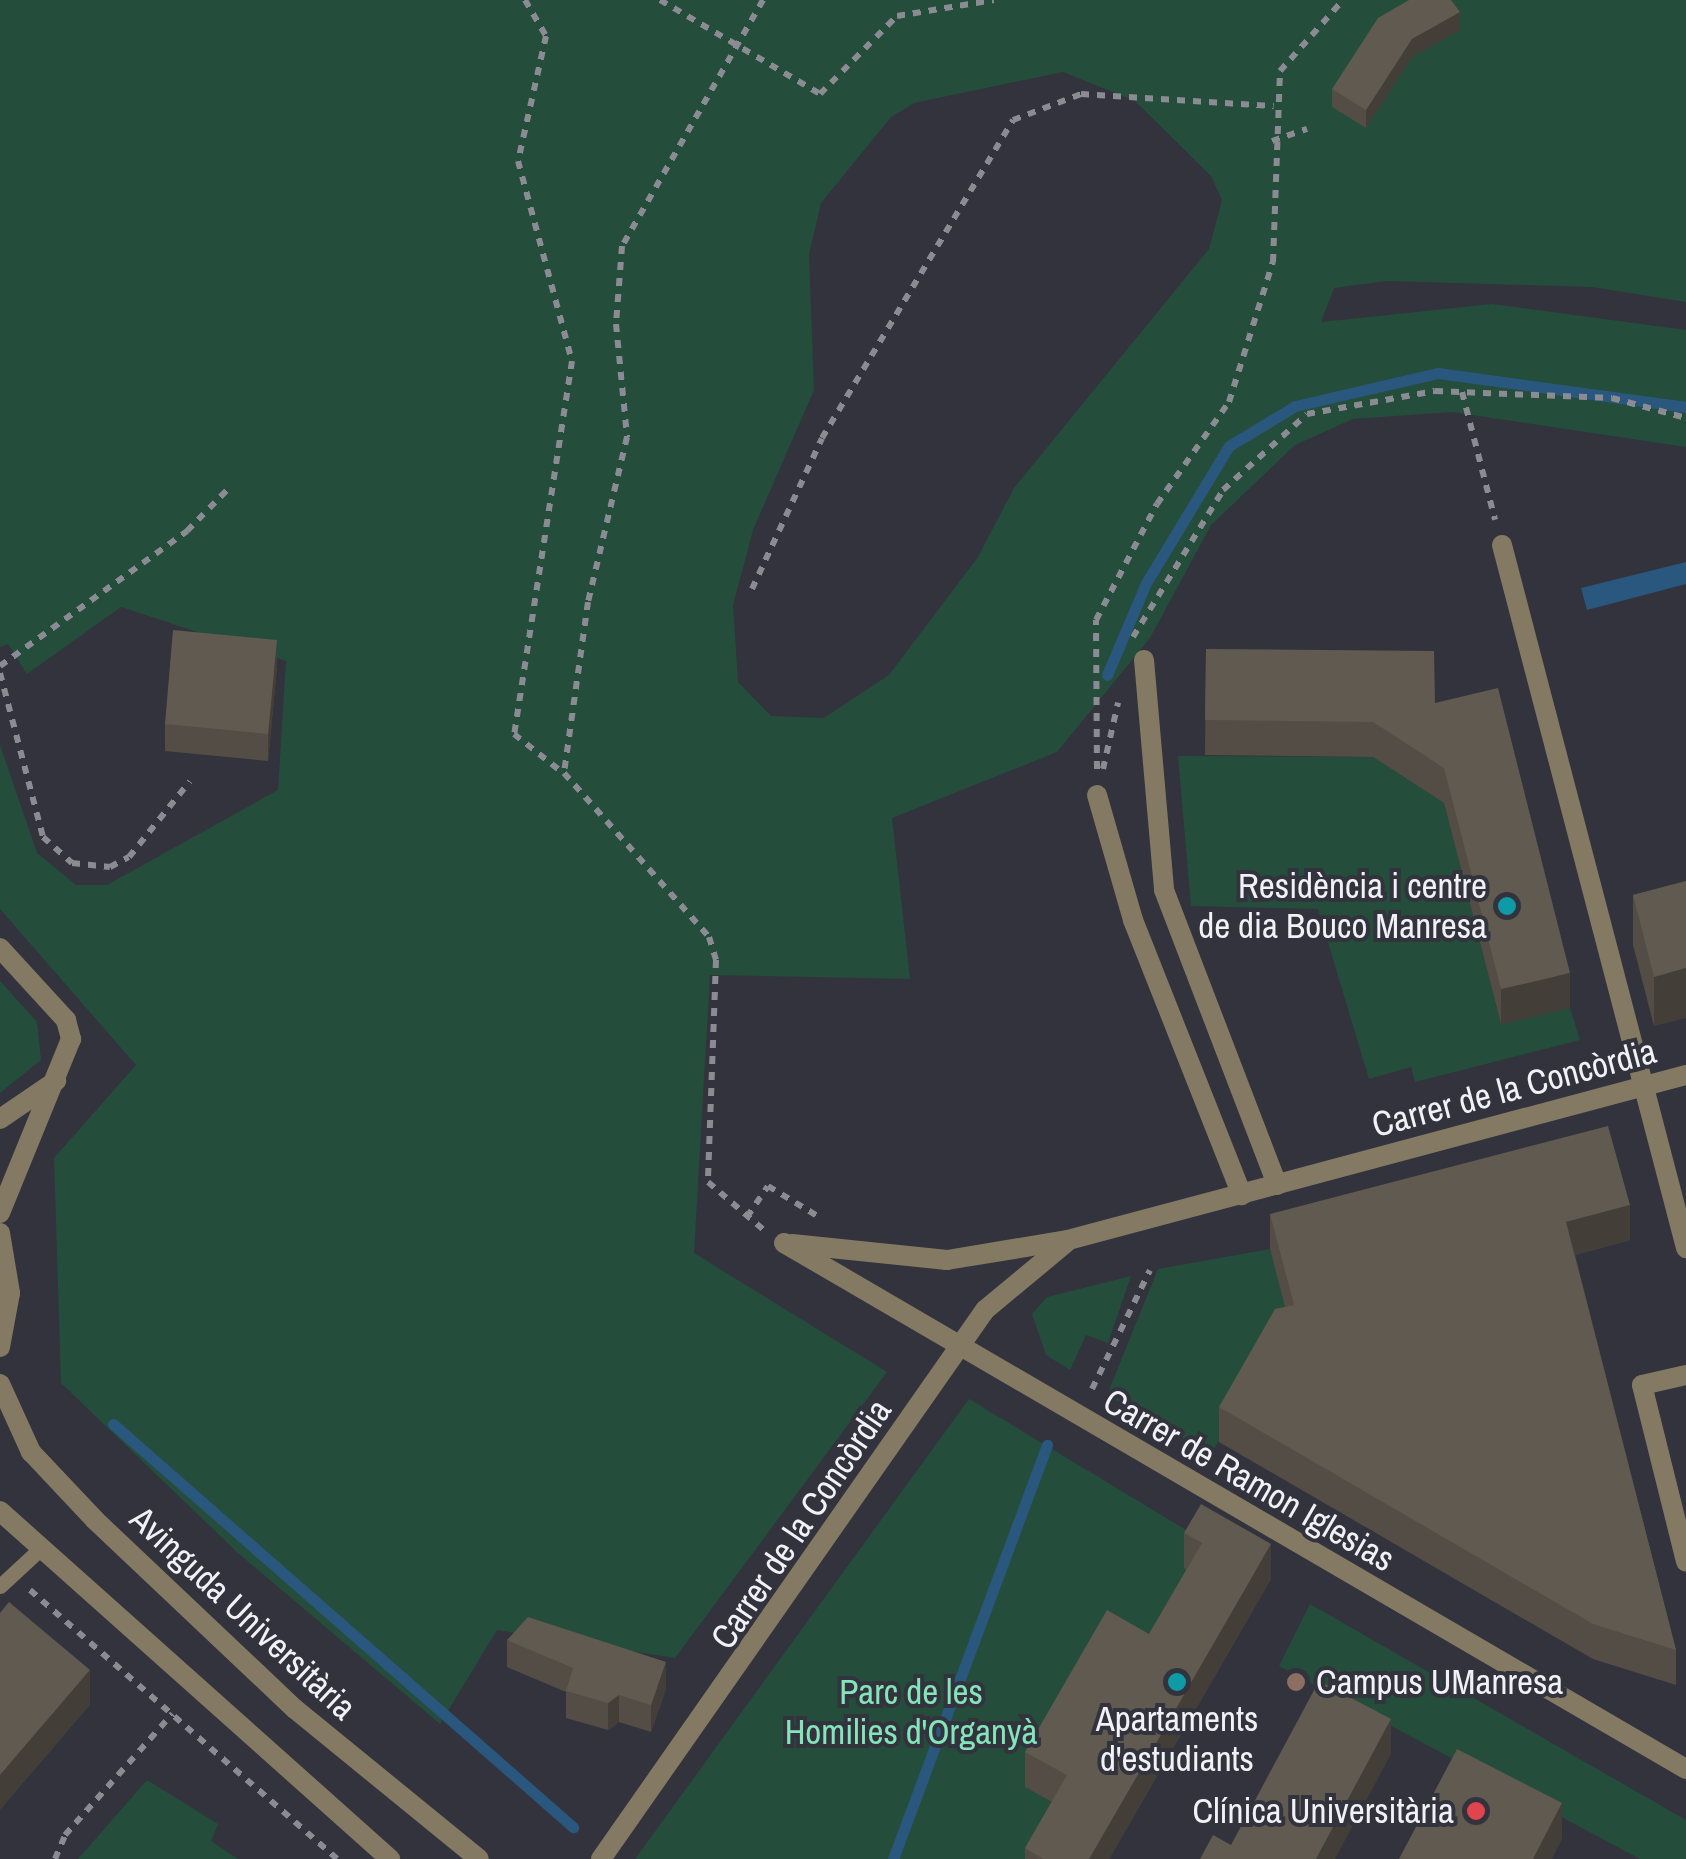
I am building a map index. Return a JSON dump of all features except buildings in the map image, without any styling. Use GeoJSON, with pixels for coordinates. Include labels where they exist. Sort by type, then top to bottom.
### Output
{"type":"FeatureCollection","features":[{"type":"Feature","properties":{"kind":"street"},"geometry":{"type":"LineString","coordinates":[[1502,545],[1650,1084],[1686,1248]]}},
{"type":"Feature","properties":{"kind":"street"},"geometry":{"type":"LineString","coordinates":[[1137,657],[1164,890],[1277,1185]]}},
{"type":"Feature","properties":{"kind":"street"},"geometry":{"type":"LineString","coordinates":[[1098,795],[1133,920],[1242,1195]]}},
{"type":"Feature","properties":{"kind":"street"},"geometry":{"type":"LineString","coordinates":[[0,948],[66,1020],[71,1058],[0,1213]]}},
{"type":"Feature","properties":{"kind":"street","name":"Carrer de la Concòrdia"},"geometry":{"type":"LineString","coordinates":[[784,1243],[947,1260],[1068,1240],[1686,1075]]}},
{"type":"Feature","properties":{"kind":"street"},"geometry":{"type":"LineString","coordinates":[[0,1120],[62,1077]]}},
{"type":"Feature","properties":{"kind":"street"},"geometry":{"type":"LineString","coordinates":[[0,1233],[10,1293],[0,1347]]}},
{"type":"Feature","properties":{"kind":"street","name":"Carrer de la Concòrdia"},"geometry":{"type":"LineString","coordinates":[[601,1859],[985,1310],[1068,1240]]}},
{"type":"Feature","properties":{"kind":"street","name":"Carrer de Ramon Iglesias"},"geometry":{"type":"LineString","coordinates":[[784,1243],[958,1351],[1686,1768]]}},
{"type":"Feature","properties":{"kind":"street"},"geometry":{"type":"LineString","coordinates":[[1686,1375],[1642,1385],[1686,1562]]}},
{"type":"Feature","properties":{"kind":"street","name":"Avinguda Universitària"},"geometry":{"type":"LineString","coordinates":[[0,1384],[31,1452],[95,1520],[295,1709],[479,1859]]}},
{"type":"Feature","properties":{"kind":"street"},"geometry":{"type":"LineString","coordinates":[[0,1511],[390,1859]]}},
{"type":"Feature","properties":{"kind":"lane"},"geometry":{"type":"LineString","coordinates":[[6,1580],[41,1548]]}},
{"type":"Feature","properties":{"kind":"path"},"geometry":{"type":"LineString","coordinates":[[525,0],[546,36],[518,161],[572,361],[514,734],[564,774],[697,918],[716,960],[708,1182],[784,1243]]}},
{"type":"Feature","properties":{"kind":"path"},"geometry":{"type":"LineString","coordinates":[[660,0],[732,50],[820,94],[897,16],[994,0]]}},
{"type":"Feature","properties":{"kind":"path"},"geometry":{"type":"LineString","coordinates":[[564,774],[588,602],[627,437],[616,324],[622,246],[763,0]]}},
{"type":"Feature","properties":{"kind":"path"},"geometry":{"type":"LineString","coordinates":[[1098,795],[1096,620],[1157,504],[1229,402],[1273,262],[1272,141],[1280,71],[1343,0]]}},
{"type":"Feature","properties":{"kind":"path"},"geometry":{"type":"LineString","coordinates":[[752,588],[822,438],[1013,120],[1081,94],[1274,106]]}},
{"type":"Feature","properties":{"kind":"path"},"geometry":{"type":"LineString","coordinates":[[1272,141],[1306,129]]}},
{"type":"Feature","properties":{"kind":"path"},"geometry":{"type":"LineString","coordinates":[[1462,392],[1502,545]]}},
{"type":"Feature","properties":{"kind":"path"},"geometry":{"type":"LineString","coordinates":[[1137,657],[1137,618],[1223,490],[1307,414],[1462,392],[1612,398],[1686,418]]}},
{"type":"Feature","properties":{"kind":"path"},"geometry":{"type":"LineString","coordinates":[[190,781],[129,857],[110,867],[72,864],[42,838],[3,701],[0,670],[172,542],[229,488]]}},
{"type":"Feature","properties":{"kind":"path"},"geometry":{"type":"LineString","coordinates":[[1098,795],[1121,689]]}},
{"type":"Feature","properties":{"kind":"path"},"geometry":{"type":"LineString","coordinates":[[1092,1389],[1150,1270]]}},
{"type":"Feature","properties":{"kind":"path"},"geometry":{"type":"LineString","coordinates":[[6,1580],[172,1714],[337,1859]]}},
{"type":"Feature","properties":{"kind":"path"},"geometry":{"type":"LineString","coordinates":[[55,1859],[65,1835],[172,1714]]}},
{"type":"Feature","properties":{"kind":"green space"},"geometry":{"type":"Polygon","coordinates":[[[0,0],[1686,0],[1686,302],[1592,287],[1386,281],[1334,288],[1321,322],[1492,304],[1686,330],[1686,447],[1452,412],[1353,419],[1295,445],[1211,525],[1150,638],[1057,752],[892,818],[910,979],[710,975],[694,1253],[887,1372],[675,1658],[497,1630],[440,1724],[238,1553],[61,1383],[54,1158],[136,1065],[0,909],[0,745],[37,853],[76,885],[107,885],[278,790],[286,661],[121,607],[27,674],[8,644],[0,647],[0,0]],[[1063,72],[914,103],[891,117],[821,203],[809,254],[814,390],[753,530],[733,605],[738,682],[771,716],[824,718],[889,675],[978,557],[1014,488],[1209,249],[1222,200],[1211,176],[1135,101],[1063,72]]]}},
{"type":"Feature","properties":{"kind":"green space"},"geometry":{"type":"Polygon","coordinates":[[[1178,756],[1373,757],[1444,803],[1501,1024],[1570,1008],[1580,1040],[1415,1082],[1411,1067],[1369,1079],[1318,909],[1191,906],[1178,756]]]}},
{"type":"Feature","properties":{"kind":"green space"},"geometry":{"type":"Polygon","coordinates":[[[0,981],[37,1022],[41,1060],[0,1093],[0,981]]]}},
{"type":"Feature","properties":{"kind":"green space"},"geometry":{"type":"Polygon","coordinates":[[[1270,1249],[1294,1340],[1275,1345],[1211,1454],[1107,1395],[1158,1269],[1270,1249]]]}},
{"type":"Feature","properties":{"kind":"green space"},"geometry":{"type":"Polygon","coordinates":[[[1131,1276],[1108,1343],[1086,1335],[1070,1370],[1046,1355],[1032,1314],[1047,1297],[1131,1276]]]}},
{"type":"Feature","properties":{"kind":"green space","name":"Parc de les Homilies d'Organyà"},"geometry":{"type":"Polygon","coordinates":[[[969,1399],[1201,1539],[1202,1578],[1055,1790],[1039,1859],[635,1859],[969,1399]]]}},
{"type":"Feature","properties":{"kind":"green space"},"geometry":{"type":"Polygon","coordinates":[[[1310,1604],[1686,1820],[1686,1859],[1640,1859],[1279,1666],[1310,1604]]]}},
{"type":"Feature","properties":{"kind":"green space"},"geometry":{"type":"Polygon","coordinates":[[[147,1780],[218,1824],[211,1841],[238,1859],[78,1859],[147,1780]]]}},
{"type":"Feature","properties":{"kind":"water"},"geometry":{"type":"Polygon","coordinates":[[[1686,562],[1686,584],[1587,610],[1581,588],[1686,562]]]}},
{"type":"Feature","properties":{"kind":"waterway"},"geometry":{"type":"LineString","coordinates":[[1107,675],[1146,583],[1229,446],[1295,406],[1438,373],[1686,407]]}},
{"type":"Feature","properties":{"kind":"waterway"},"geometry":{"type":"LineString","coordinates":[[113,1424],[573,1827]]}},
{"type":"Feature","properties":{"kind":"waterway"},"geometry":{"type":"LineString","coordinates":[[893,1859],[1047,1445]]}},
{"type":"Feature","properties":{"kind":"place","name":"Residència i centre de dia Bouco Manresa"},"geometry":{"type":"Point","coordinates":[1507,906]}},
{"type":"Feature","properties":{"kind":"place","name":"Apartaments d'estudiants"},"geometry":{"type":"Point","coordinates":[1177,1682]}},
{"type":"Feature","properties":{"kind":"place","name":"Campus UManresa"},"geometry":{"type":"Point","coordinates":[1296,1682]}},
{"type":"Feature","properties":{"kind":"place","name":"Clínica Universitària"},"geometry":{"type":"Point","coordinates":[1476,1811]}}]}
